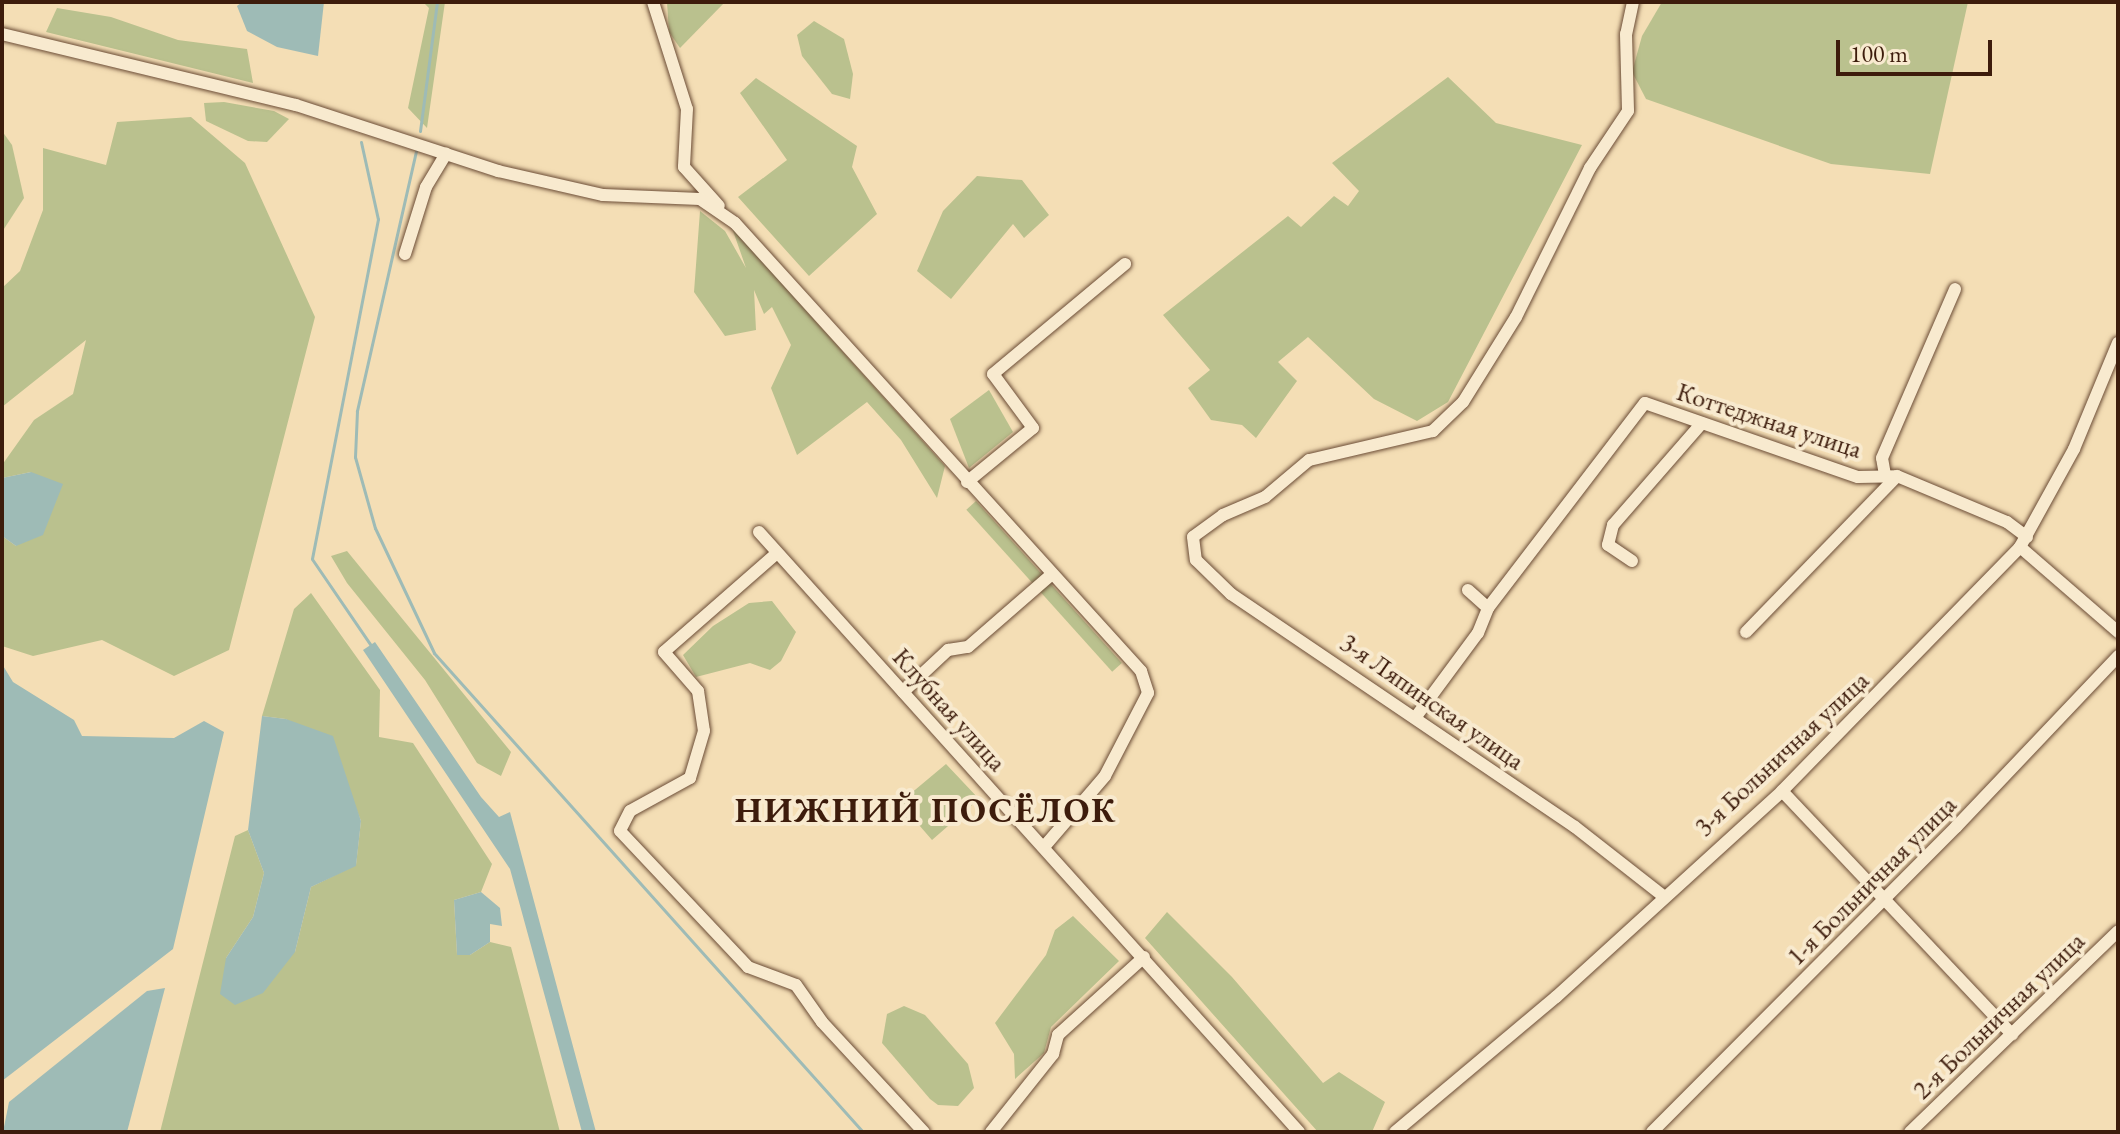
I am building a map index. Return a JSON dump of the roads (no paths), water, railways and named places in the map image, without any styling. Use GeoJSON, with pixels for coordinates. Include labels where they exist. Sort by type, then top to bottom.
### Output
{"type":"FeatureCollection","features":[{"type":"Feature","properties":{"kind":"street"},"geometry":{"type":"LineString","coordinates":[[653,2],[687,109],[684,167],[1141,671],[1148,693],[1097,790],[1044,847]]}},
{"type":"Feature","properties":{"kind":"street","name":"3-я Ляпинская улица"},"geometry":{"type":"LineString","coordinates":[[1633,2],[1626,34],[1628,111],[1590,168],[1516,317],[1463,402],[1433,431],[1309,460],[1265,497],[1223,515],[1193,537],[1196,560],[1231,594],[1575,827],[1662,895]]}},
{"type":"Feature","properties":{"kind":"street"},"geometry":{"type":"LineString","coordinates":[[2,34],[296,105],[446,154],[603,195],[700,199],[735,223]]}},
{"type":"Feature","properties":{"kind":"street"},"geometry":{"type":"LineString","coordinates":[[405,254],[426,187],[446,154]]}},
{"type":"Feature","properties":{"kind":"street"},"geometry":{"type":"LineString","coordinates":[[967,482],[1033,428],[993,374],[1125,264]]}},
{"type":"Feature","properties":{"kind":"street"},"geometry":{"type":"LineString","coordinates":[[1746,632],[1891,476],[1882,458],[1955,289]]}},
{"type":"Feature","properties":{"kind":"street","name":"3-я Больничная улица"},"geometry":{"type":"LineString","coordinates":[[1395,1132],[1556,997],[1662,895],[1782,791],[2023,542],[2074,449],[2118,343]]}},
{"type":"Feature","properties":{"kind":"street","name":"Коттеджная улица"},"geometry":{"type":"LineString","coordinates":[[1488,608],[1645,403],[1858,477],[1891,476],[2007,522],[2023,542],[2118,632]]}},
{"type":"Feature","properties":{"kind":"street"},"geometry":{"type":"LineString","coordinates":[[1632,561],[1608,545],[1613,525],[1702,423]]}},
{"type":"Feature","properties":{"kind":"street","name":"Клубная улица"},"geometry":{"type":"LineString","coordinates":[[759,532],[1299,1132]]}},
{"type":"Feature","properties":{"kind":"street"},"geometry":{"type":"LineString","coordinates":[[777,553],[664,652],[698,691],[704,731],[690,778],[630,811],[620,831],[748,967],[796,985],[822,1022],[924,1132]]}},
{"type":"Feature","properties":{"kind":"street"},"geometry":{"type":"LineString","coordinates":[[903,692],[948,650],[968,647],[1052,574]]}},
{"type":"Feature","properties":{"kind":"street"},"geometry":{"type":"LineString","coordinates":[[1415,718],[1478,633],[1488,608],[1468,590]]}},
{"type":"Feature","properties":{"kind":"street","name":"1-я Больничная улица"},"geometry":{"type":"LineString","coordinates":[[1652,1132],[1887,897],[2118,656]]}},
{"type":"Feature","properties":{"kind":"street"},"geometry":{"type":"LineString","coordinates":[[1782,791],[1887,897],[2012,1034]]}},
{"type":"Feature","properties":{"kind":"street","name":"2-я Больничная улица"},"geometry":{"type":"LineString","coordinates":[[1910,1132],[2118,931]]}},
{"type":"Feature","properties":{"kind":"street"},"geometry":{"type":"LineString","coordinates":[[991,1132],[1053,1054],[1058,1035],[1144,957]]}},
{"type":"Feature","properties":{"kind":"water"},"geometry":{"type":"Polygon","coordinates":[[[242,2],[324,2],[318,56],[277,47],[247,31],[237,6],[242,2]]]}},
{"type":"Feature","properties":{"kind":"water"},"geometry":{"type":"Polygon","coordinates":[[[31,472],[63,484],[43,535],[16,546],[2,536],[2,478],[31,472]]]}},
{"type":"Feature","properties":{"kind":"water"},"geometry":{"type":"Polygon","coordinates":[[[375,642],[481,797],[499,817],[510,812],[596,1132],[582,1132],[510,869],[363,650],[375,642]]]}},
{"type":"Feature","properties":{"kind":"water"},"geometry":{"type":"Polygon","coordinates":[[[2,664],[13,682],[74,720],[82,736],[174,738],[204,721],[224,732],[173,949],[2,1081],[2,664]]]}},
{"type":"Feature","properties":{"kind":"water"},"geometry":{"type":"Polygon","coordinates":[[[262,716],[286,719],[333,736],[361,821],[356,866],[311,887],[295,952],[263,993],[235,1005],[220,994],[226,958],[253,917],[264,873],[248,830],[262,716]]]}},
{"type":"Feature","properties":{"kind":"water"},"geometry":{"type":"Polygon","coordinates":[[[481,892],[500,908],[502,926],[490,924],[490,942],[470,955],[457,955],[454,900],[481,892]]]}},
{"type":"Feature","properties":{"kind":"water"},"geometry":{"type":"Polygon","coordinates":[[[165,988],[127,1132],[3,1132],[9,1102],[147,991],[165,988]]]}},
{"type":"Feature","properties":{"kind":"waterway"},"geometry":{"type":"LineString","coordinates":[[420,131],[437,2]]}},
{"type":"Feature","properties":{"kind":"waterway"},"geometry":{"type":"LineString","coordinates":[[361,142],[378,219],[312,559],[372,647]]}},
{"type":"Feature","properties":{"kind":"waterway"},"geometry":{"type":"LineString","coordinates":[[416,151],[357,411],[355,457],[375,528],[434,653],[863,1132]]}},
{"type":"Feature","properties":{"kind":"district","name":"НИЖНИЙ ПОСЁЛОК"},"geometry":{"type":"Point","coordinates":[926,811]}}]}
